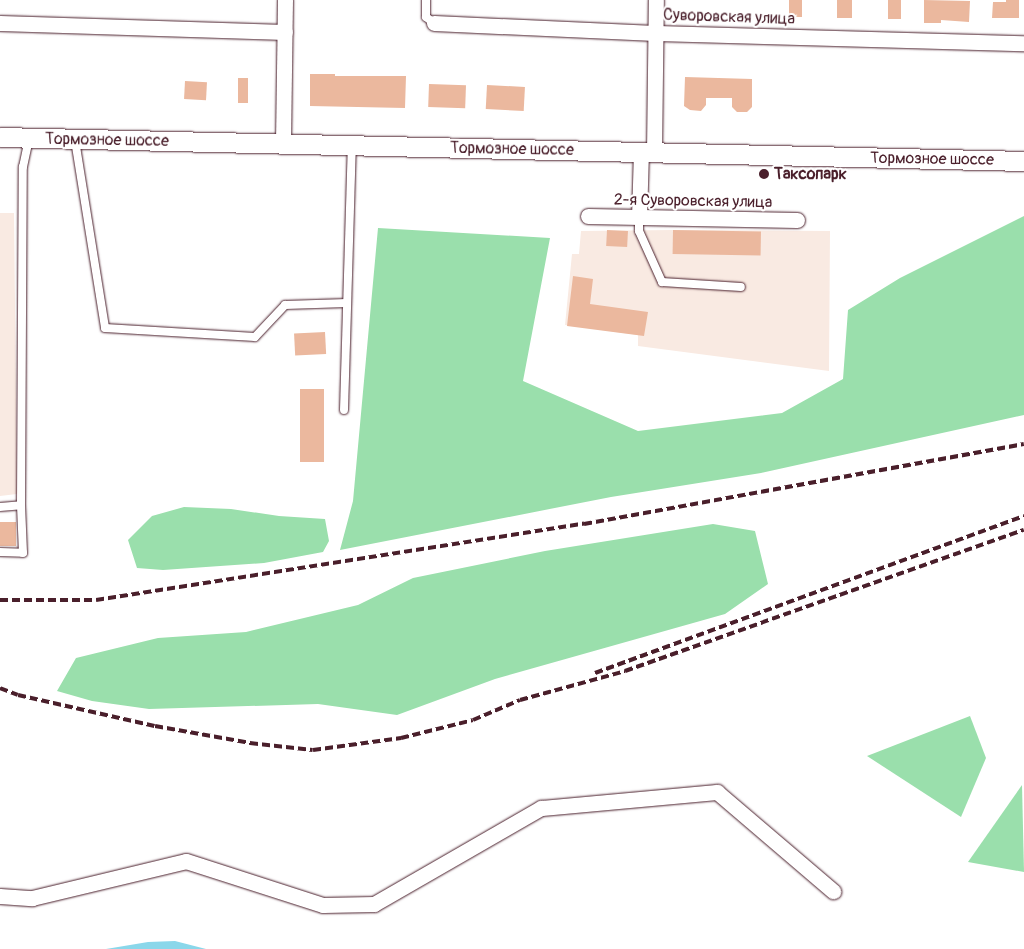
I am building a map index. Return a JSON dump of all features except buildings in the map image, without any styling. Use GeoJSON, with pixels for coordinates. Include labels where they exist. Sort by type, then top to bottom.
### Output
{"type":"FeatureCollection","features":[{"type":"Feature","properties":{"kind":"street"},"geometry":{"type":"LineString","coordinates":[[282,143],[285,0]]}},
{"type":"Feature","properties":{"kind":"street"},"geometry":{"type":"LineString","coordinates":[[640,218],[647,152],[656,0]]}},
{"type":"Feature","properties":{"kind":"street"},"geometry":{"type":"LineString","coordinates":[[0,23],[285,32]]}},
{"type":"Feature","properties":{"kind":"street","name":"Суворовская улица"},"geometry":{"type":"LineString","coordinates":[[434,23],[655,33],[1024,43]]}},
{"type":"Feature","properties":{"kind":"street","name":"Тормозное шоссе"},"geometry":{"type":"LineString","coordinates":[[0,137],[1024,161]]}},
{"type":"Feature","properties":{"kind":"street","name":"2-я Суворовская улица"},"geometry":{"type":"LineString","coordinates":[[588,216],[797,220]]}},
{"type":"Feature","properties":{"kind":"street"},"geometry":{"type":"LineString","coordinates":[[0,896],[32,898],[186,861],[323,905],[374,904],[541,808],[717,792],[833,891]]}},
{"type":"Feature","properties":{"kind":"lane"},"geometry":{"type":"LineString","coordinates":[[426,0],[426,17],[434,23]]}},
{"type":"Feature","properties":{"kind":"lane"},"geometry":{"type":"LineString","coordinates":[[0,552],[24,553],[21,505],[23,167],[30,138]]}},
{"type":"Feature","properties":{"kind":"lane"},"geometry":{"type":"LineString","coordinates":[[75,140],[105,328],[255,337],[284,305],[347,303]]}},
{"type":"Feature","properties":{"kind":"lane"},"geometry":{"type":"LineString","coordinates":[[344,410],[352,145]]}},
{"type":"Feature","properties":{"kind":"lane"},"geometry":{"type":"LineString","coordinates":[[640,218],[639,231],[662,282],[741,287]]}},
{"type":"Feature","properties":{"kind":"lane"},"geometry":{"type":"LineString","coordinates":[[0,507],[21,505]]}},
{"type":"Feature","properties":{"kind":"shaded area"},"geometry":{"type":"Polygon","coordinates":[[[0,213],[14,213],[17,494],[0,496],[0,213]]]}},
{"type":"Feature","properties":{"kind":"shaded area"},"geometry":{"type":"Polygon","coordinates":[[[581,231],[830,231],[829,371],[638,346],[638,335],[565,325],[572,254],[579,254],[581,231]]]}},
{"type":"Feature","properties":{"kind":"green space"},"geometry":{"type":"Polygon","coordinates":[[[1024,216],[1024,415],[761,473],[611,497],[340,550],[353,501],[378,228],[550,238],[523,381],[638,431],[782,413],[843,379],[848,310],[900,278],[1024,216]]]}},
{"type":"Feature","properties":{"kind":"green space"},"geometry":{"type":"Polygon","coordinates":[[[184,507],[231,509],[279,516],[325,519],[329,541],[323,552],[264,563],[163,570],[137,568],[128,540],[152,516],[184,507]]]}},
{"type":"Feature","properties":{"kind":"green space"},"geometry":{"type":"Polygon","coordinates":[[[713,524],[755,531],[768,584],[725,614],[495,679],[397,715],[318,704],[149,709],[92,701],[57,691],[76,658],[158,638],[246,632],[358,605],[413,578],[545,551],[713,524]]]}},
{"type":"Feature","properties":{"kind":"green space"},"geometry":{"type":"Polygon","coordinates":[[[970,716],[986,758],[961,817],[867,756],[970,716]]]}},
{"type":"Feature","properties":{"kind":"green space"},"geometry":{"type":"Polygon","coordinates":[[[1022,785],[1024,872],[968,862],[1022,785]]]}},
{"type":"Feature","properties":{"kind":"water"},"geometry":{"type":"Polygon","coordinates":[[[175,941],[206,949],[106,949],[148,942],[175,941]]]}},
{"type":"Feature","properties":{"kind":"railway"},"geometry":{"type":"LineString","coordinates":[[0,600],[96,600],[584,524],[1024,444]]}},
{"type":"Feature","properties":{"kind":"railway"},"geometry":{"type":"LineString","coordinates":[[595,673],[1024,516]]}},
{"type":"Feature","properties":{"kind":"railway"},"geometry":{"type":"LineString","coordinates":[[0,688],[18,695],[155,726],[250,743],[313,750],[401,738],[473,720],[520,700],[625,671],[1024,530]]}},
{"type":"Feature","properties":{"kind":"place","name":"Таксопарк"},"geometry":{"type":"Point","coordinates":[764,174]}}]}
